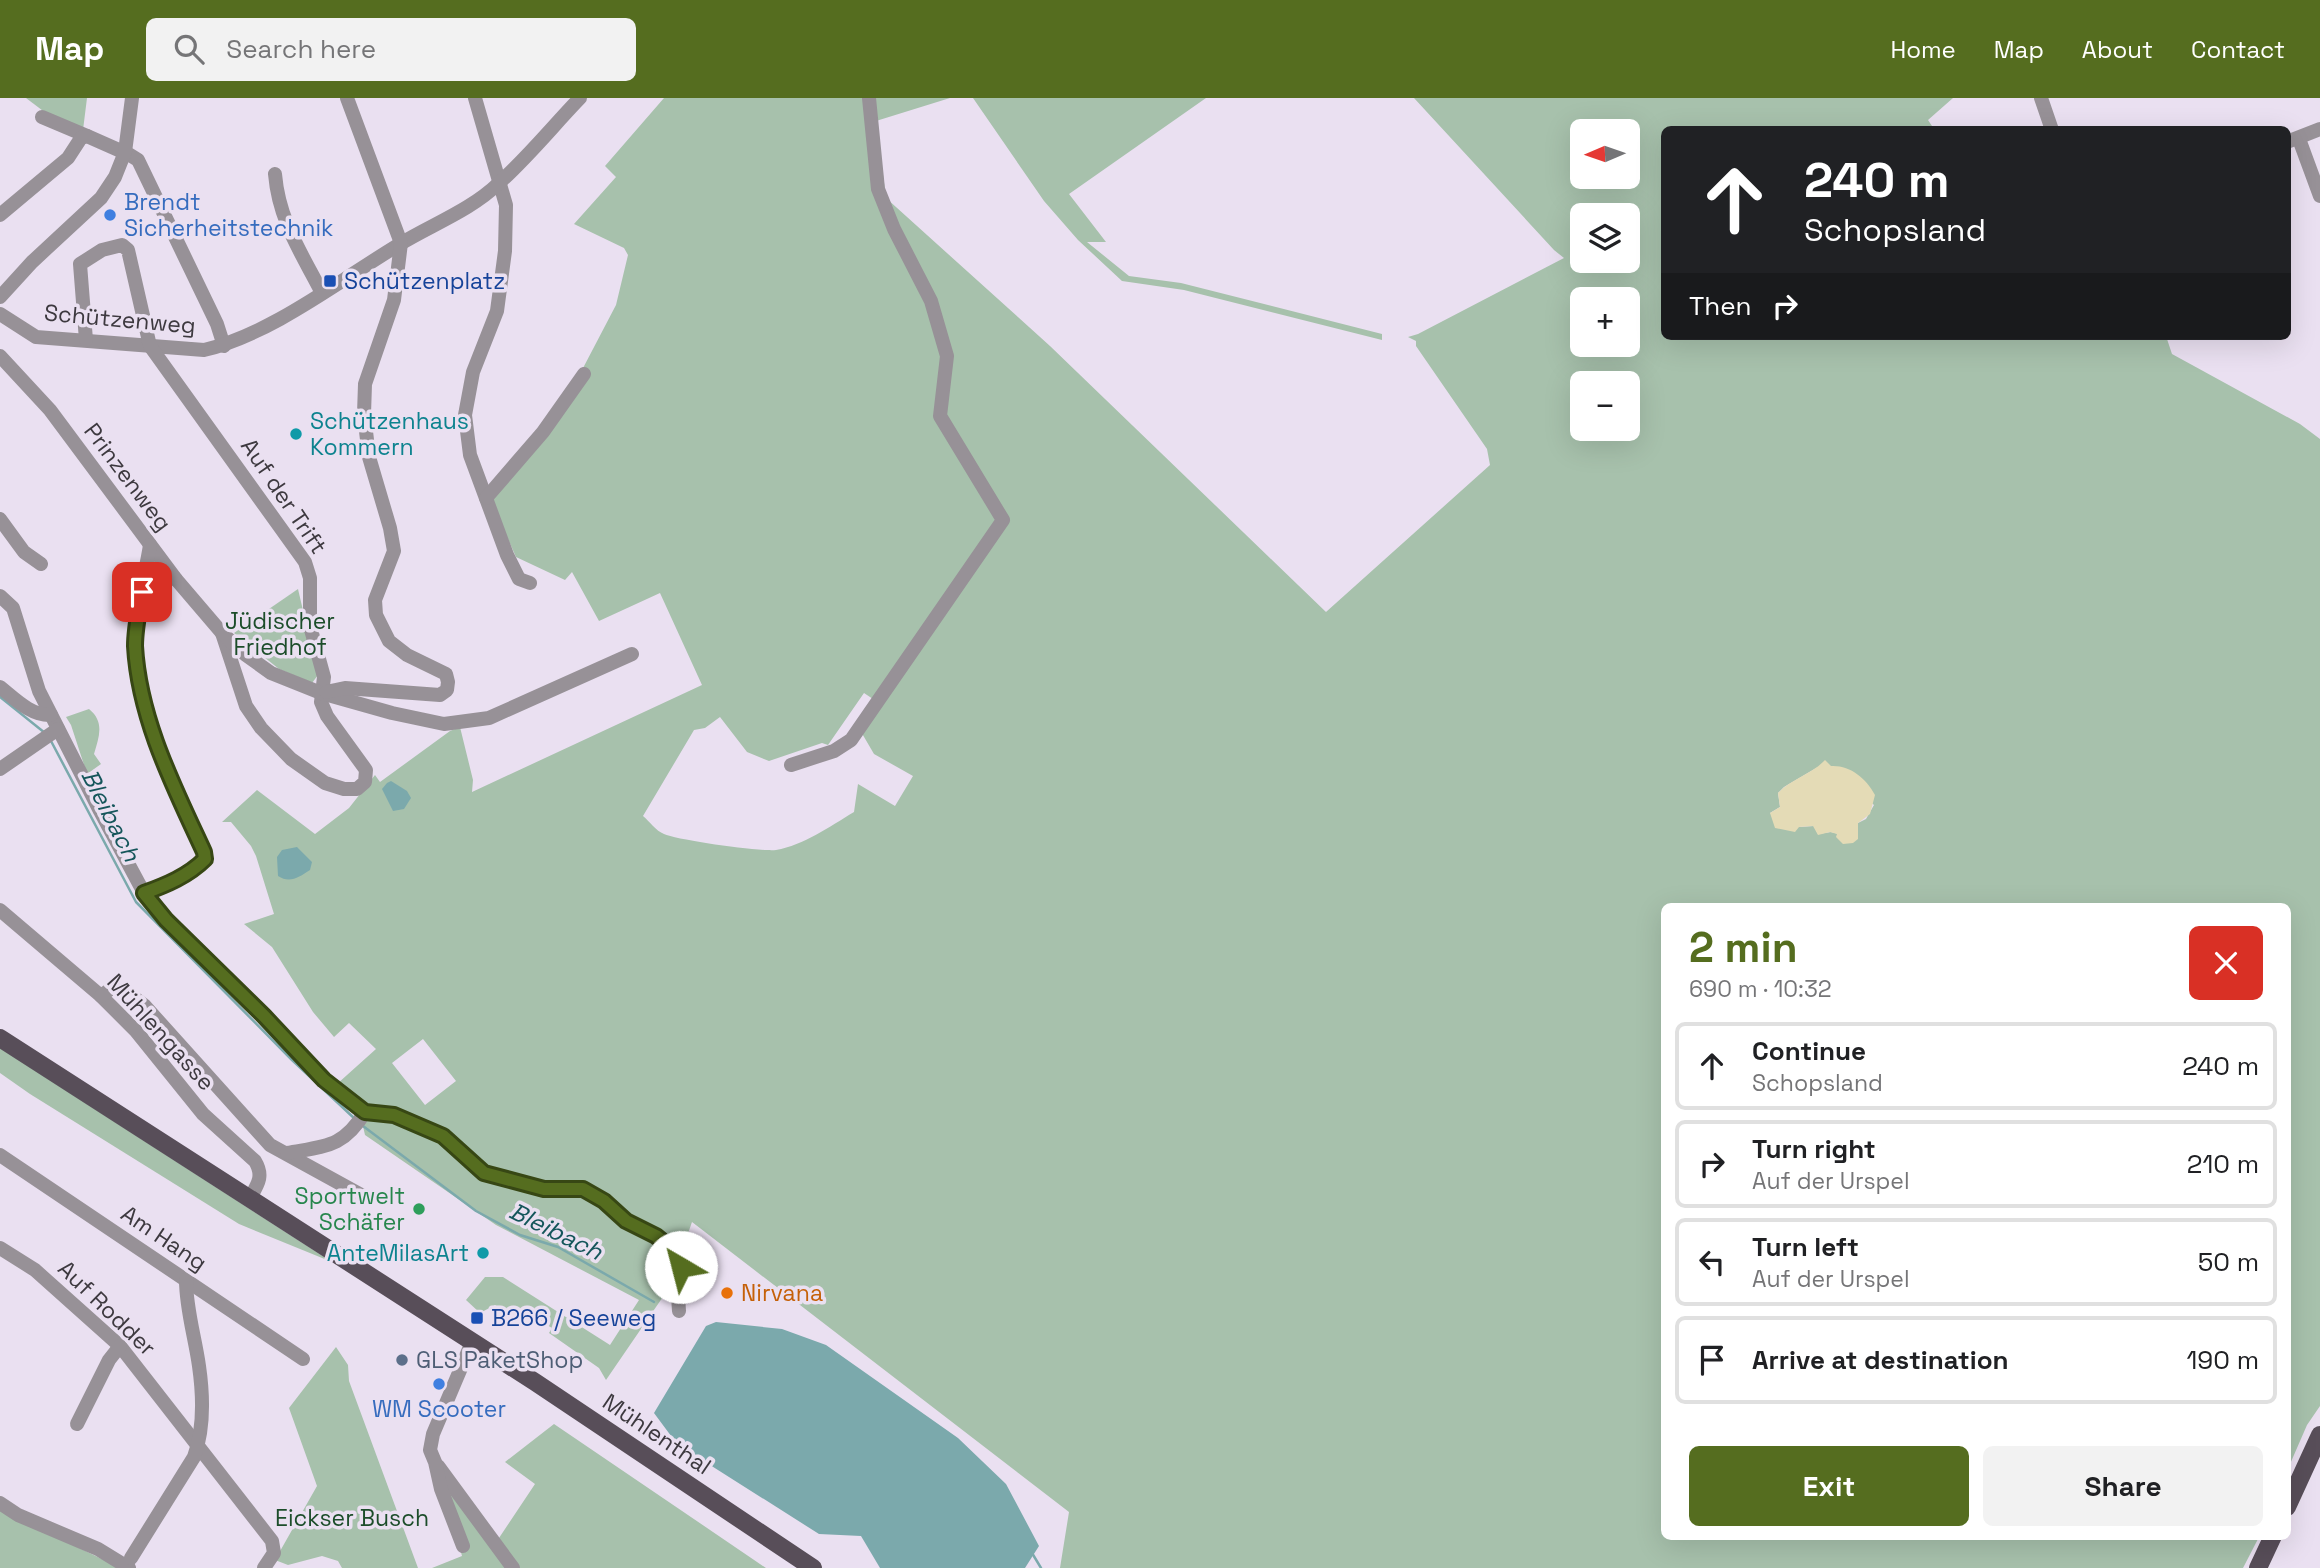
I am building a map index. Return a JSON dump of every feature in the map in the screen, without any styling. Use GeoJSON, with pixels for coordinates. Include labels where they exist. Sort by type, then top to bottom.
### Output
{"type":"FeatureCollection","features":[{"type":"Feature","properties":{"kind":"main road","name":"Mühlenthal"},"geometry":{"type":"LineString","coordinates":[[0,1038],[611,1432],[813,1568]]}},
{"type":"Feature","properties":{"kind":"main road"},"geometry":{"type":"LineString","coordinates":[[2291,1498],[2320,1435]]}},
{"type":"Feature","properties":{"kind":"main road"},"geometry":{"type":"LineString","coordinates":[[2258,1568],[2271,1540]]}},
{"type":"Feature","properties":{"kind":"street"},"geometry":{"type":"LineString","coordinates":[[0,297],[32,262],[101,198],[115,177],[125,152],[132,98]]}},
{"type":"Feature","properties":{"kind":"street"},"geometry":{"type":"LineString","coordinates":[[321,693],[345,688],[440,695],[447,690],[448,682],[446,674],[407,655],[389,641],[376,615],[375,600],[394,551],[369,457],[364,414],[365,384],[394,300],[401,243],[347,98]]}},
{"type":"Feature","properties":{"kind":"street"},"geometry":{"type":"LineString","coordinates":[[475,98],[498,185],[506,205],[505,251],[496,311],[473,372],[465,415],[470,455],[507,555],[519,579],[530,583]]}},
{"type":"Feature","properties":{"kind":"street","name":"Schützenweg"},"geometry":{"type":"LineString","coordinates":[[0,314],[36,337],[204,350],[224,346],[322,293],[401,243],[456,214],[498,185],[580,98]]}},
{"type":"Feature","properties":{"kind":"street"},"geometry":{"type":"LineString","coordinates":[[791,765],[834,751],[851,740],[1003,520],[940,416],[947,356],[931,301],[894,229],[878,189],[869,98]]}},
{"type":"Feature","properties":{"kind":"street"},"geometry":{"type":"LineString","coordinates":[[2040,98],[2050,126]]}},
{"type":"Feature","properties":{"kind":"street"},"geometry":{"type":"LineString","coordinates":[[43,117],[138,160],[217,324],[224,346]]}},
{"type":"Feature","properties":{"kind":"street"},"geometry":{"type":"LineString","coordinates":[[2320,129],[2293,141],[2320,196]]}},
{"type":"Feature","properties":{"kind":"street"},"geometry":{"type":"LineString","coordinates":[[0,215],[68,158],[81,138],[87,136]]}},
{"type":"Feature","properties":{"kind":"street"},"geometry":{"type":"LineString","coordinates":[[275,174],[277,200],[289,230],[322,293]]}},
{"type":"Feature","properties":{"kind":"street"},"geometry":{"type":"LineString","coordinates":[[86,340],[80,264],[122,245],[128,250],[150,346]]}},
{"type":"Feature","properties":{"kind":"street","name":"Auf der Trift"},"geometry":{"type":"LineString","coordinates":[[150,346],[305,562],[310,578],[310,626],[324,677],[321,702],[327,716],[366,770],[365,782],[357,789],[344,789],[325,783],[291,760],[246,706],[222,633]]}},
{"type":"Feature","properties":{"kind":"street","name":"Prinzenweg"},"geometry":{"type":"LineString","coordinates":[[0,356],[50,410],[175,578],[222,633],[271,673],[321,693],[444,724],[500,714],[632,654]]}},
{"type":"Feature","properties":{"kind":"street"},"geometry":{"type":"LineString","coordinates":[[486,498],[543,432],[584,374]]}},
{"type":"Feature","properties":{"kind":"street"},"geometry":{"type":"LineString","coordinates":[[0,519],[24,552],[41,564]]}},
{"type":"Feature","properties":{"kind":"street"},"geometry":{"type":"LineString","coordinates":[[144,893],[179,878],[205,859],[171,781],[150,723],[142,687],[135,644],[150,545]]}},
{"type":"Feature","properties":{"kind":"street"},"geometry":{"type":"LineString","coordinates":[[144,582],[175,578]]}},
{"type":"Feature","properties":{"kind":"street"},"geometry":{"type":"LineString","coordinates":[[0,596],[13,608],[39,691],[51,715],[50,734],[100,811],[144,893],[166,920],[264,1016],[361,1119]]}},
{"type":"Feature","properties":{"kind":"street"},"geometry":{"type":"LineString","coordinates":[[0,687],[42,716],[51,715]]}},
{"type":"Feature","properties":{"kind":"street"},"geometry":{"type":"LineString","coordinates":[[0,769],[50,734]]}},
{"type":"Feature","properties":{"kind":"street","name":"Mühlengasse"},"geometry":{"type":"LineString","coordinates":[[0,910],[101,996],[136,1031],[203,1114],[255,1161],[260,1179],[250,1198]]}},
{"type":"Feature","properties":{"kind":"street"},"geometry":{"type":"LineString","coordinates":[[101,996],[113,987],[128,993],[144,1005],[270,1145],[361,1195]]}},
{"type":"Feature","properties":{"kind":"street"},"geometry":{"type":"LineString","coordinates":[[287,1153],[342,1140],[361,1119],[394,1115],[443,1136],[484,1173],[544,1189],[583,1189],[604,1201],[626,1221],[656,1236],[679,1255],[679,1311]]}},
{"type":"Feature","properties":{"kind":"street","name":"Am Hang"},"geometry":{"type":"LineString","coordinates":[[0,1155],[303,1359]]}},
{"type":"Feature","properties":{"kind":"street","name":"Auf Rodder"},"geometry":{"type":"LineString","coordinates":[[0,1248],[35,1270],[120,1346],[272,1541],[274,1553],[264,1568]]}},
{"type":"Feature","properties":{"kind":"street"},"geometry":{"type":"LineString","coordinates":[[0,1503],[18,1515],[130,1563],[199,1445],[200,1369],[186,1295],[186,1280]]}},
{"type":"Feature","properties":{"kind":"street"},"geometry":{"type":"LineString","coordinates":[[463,1546],[441,1489],[430,1450],[433,1434],[472,1342]]}},
{"type":"Feature","properties":{"kind":"street"},"geometry":{"type":"LineString","coordinates":[[77,1424],[109,1360],[120,1346]]}},
{"type":"Feature","properties":{"kind":"street"},"geometry":{"type":"LineString","coordinates":[[435,1462],[513,1568]]}},
{"type":"Feature","properties":{"kind":"green space"},"geometry":{"type":"Polygon","coordinates":[[[26,98],[87,98],[83,130],[55,120],[26,98]]]}},
{"type":"Feature","properties":{"kind":"green space"},"geometry":{"type":"Polygon","coordinates":[[[664,98],[950,98],[876,121],[886,198],[1050,346],[1326,612],[1490,465],[1487,449],[1416,346],[1416,341],[1408,337],[1564,258],[1414,98],[1953,98],[1928,120],[1932,126],[1661,126],[1661,340],[2167,340],[2172,354],[2300,424],[2320,439],[2320,1406],[2307,1425],[2291,1462],[2291,903],[1661,903],[1661,1540],[2257,1540],[2243,1568],[1060,1568],[1069,1512],[692,1222],[669,1288],[606,1380],[599,1368],[549,1333],[552,1328],[530,1315],[522,1325],[495,1305],[480,1313],[466,1300],[485,1277],[503,1277],[610,1345],[639,1300],[496,1225],[365,1135],[357,1100],[337,1084],[376,1049],[349,1023],[334,1037],[313,1012],[272,947],[244,924],[274,914],[251,846],[231,822],[222,822],[257,790],[315,834],[349,808],[375,775],[380,782],[450,731],[460,727],[473,780],[472,792],[702,685],[660,593],[599,621],[572,572],[565,580],[516,557],[491,501],[582,370],[616,305],[628,255],[624,248],[574,224],[616,177],[605,166],[664,98]],[[864,693],[828,745],[822,743],[769,761],[747,752],[720,717],[705,728],[694,730],[643,816],[664,834],[701,842],[776,850],[806,840],[854,812],[858,784],[895,806],[913,776],[874,754],[860,730],[873,699],[864,693]],[[1831,766],[1818,767],[1784,787],[1778,793],[1780,807],[1770,813],[1799,827],[1814,826],[1818,834],[1831,832],[1858,839],[1858,823],[1866,819],[1874,805],[1831,766]],[[423,1039],[392,1063],[425,1105],[456,1081],[423,1039]]]}},
{"type":"Feature","properties":{"kind":"green space"},"geometry":{"type":"Polygon","coordinates":[[[973,98],[1206,98],[1069,194],[1106,242],[1087,242],[1129,276],[1181,283],[1382,334],[1382,340],[1184,290],[1122,281],[1078,240],[1044,201],[973,98]]]}},
{"type":"Feature","properties":{"kind":"green space","name":"Jüdischer Friedhof"},"geometry":{"type":"Polygon","coordinates":[[[298,589],[318,675],[312,683],[279,669],[234,633],[298,589]]]}},
{"type":"Feature","properties":{"kind":"green space"},"geometry":{"type":"Polygon","coordinates":[[[89,709],[99,724],[94,754],[101,764],[87,774],[66,717],[89,709]]]}},
{"type":"Feature","properties":{"kind":"green space"},"geometry":{"type":"Polygon","coordinates":[[[0,1048],[332,1262],[239,1224],[30,1094],[0,1073],[0,1048]]]}},
{"type":"Feature","properties":{"kind":"green space","name":"Eickser Busch"},"geometry":{"type":"Polygon","coordinates":[[[336,1347],[348,1365],[349,1381],[418,1568],[342,1568],[338,1561],[322,1556],[288,1565],[275,1560],[317,1486],[289,1408],[336,1347]]]}},
{"type":"Feature","properties":{"kind":"green space"},"geometry":{"type":"Polygon","coordinates":[[[554,1424],[766,1568],[516,1568],[497,1541],[535,1484],[505,1462],[554,1424]]]}},
{"type":"Feature","properties":{"kind":"green space","name":"Eickser Busch"},"geometry":{"type":"Polygon","coordinates":[[[442,1480],[511,1568],[432,1568],[462,1556],[442,1480]]]}},
{"type":"Feature","properties":{"kind":"green space"},"geometry":{"type":"Polygon","coordinates":[[[0,1509],[120,1568],[0,1568],[0,1509]]]}},
{"type":"Feature","properties":{"kind":"sand"},"geometry":{"type":"Polygon","coordinates":[[[1825,760],[1831,766],[1845,768],[1857,774],[1875,795],[1870,814],[1858,823],[1858,839],[1853,843],[1843,844],[1836,837],[1837,834],[1830,832],[1818,835],[1813,826],[1799,827],[1795,832],[1775,828],[1770,813],[1780,807],[1778,793],[1825,760]]]}},
{"type":"Feature","properties":{"kind":"shaded area"},"geometry":{"type":"Polygon","coordinates":[[[391,781],[407,791],[411,798],[404,809],[393,811],[382,789],[391,781]]]}},
{"type":"Feature","properties":{"kind":"shaded area"},"geometry":{"type":"Polygon","coordinates":[[[297,847],[312,862],[310,870],[290,879],[278,876],[277,857],[282,850],[297,847]]]}},
{"type":"Feature","properties":{"kind":"shaded area"},"geometry":{"type":"Polygon","coordinates":[[[716,1322],[782,1329],[826,1345],[958,1438],[1006,1484],[1039,1546],[1025,1568],[880,1568],[861,1536],[819,1534],[677,1444],[654,1413],[706,1326],[716,1322]]]}},
{"type":"Feature","properties":{"kind":"waterway","name":"Bleibach"},"geometry":{"type":"LineString","coordinates":[[0,697],[45,733]]}},
{"type":"Feature","properties":{"kind":"waterway","name":"Bleibach"},"geometry":{"type":"LineString","coordinates":[[51,741],[136,902],[292,1060],[355,1119]]}},
{"type":"Feature","properties":{"kind":"waterway","name":"Bleibach"},"geometry":{"type":"LineString","coordinates":[[363,1126],[476,1211],[520,1235],[558,1247],[654,1302]]}},
{"type":"Feature","properties":{"kind":"waterway","name":"Bleibach"},"geometry":{"type":"LineString","coordinates":[[1032,1553],[1041,1568]]}},
{"type":"Feature","properties":{"kind":"place","name":"Brendt Sicherheitstechnik"},"geometry":{"type":"Point","coordinates":[110,215]}},
{"type":"Feature","properties":{"kind":"place","name":"Schützenplatz"},"geometry":{"type":"Point","coordinates":[330,281]}},
{"type":"Feature","properties":{"kind":"place","name":"Schützenhaus Kommern"},"geometry":{"type":"Point","coordinates":[296,434]}},
{"type":"Feature","properties":{"kind":"place","name":"Sportwelt Schäfer"},"geometry":{"type":"Point","coordinates":[419,1209]}},
{"type":"Feature","properties":{"kind":"place","name":"AnteMilasArt"},"geometry":{"type":"Point","coordinates":[483,1253]}},
{"type":"Feature","properties":{"kind":"place","name":"Nirvana"},"geometry":{"type":"Point","coordinates":[727,1293]}},
{"type":"Feature","properties":{"kind":"place","name":"B266 / Seeweg"},"geometry":{"type":"Point","coordinates":[477,1318]}},
{"type":"Feature","properties":{"kind":"place","name":"GLS PaketShop"},"geometry":{"type":"Point","coordinates":[402,1360]}},
{"type":"Feature","properties":{"kind":"place","name":"WM Scooter"},"geometry":{"type":"Point","coordinates":[439,1384]}},
{"type":"Feature","properties":{"kind":"route"},"geometry":{"type":"LineString","coordinates":[[142,592],[135,644],[137,666],[150,723],[171,781],[205,859],[169,884],[144,893],[166,920],[264,1016],[324,1080],[365,1112],[394,1115],[443,1136],[484,1173],[544,1189],[583,1189],[604,1201],[626,1221],[656,1236],[679,1255],[681,1267]]}}]}
